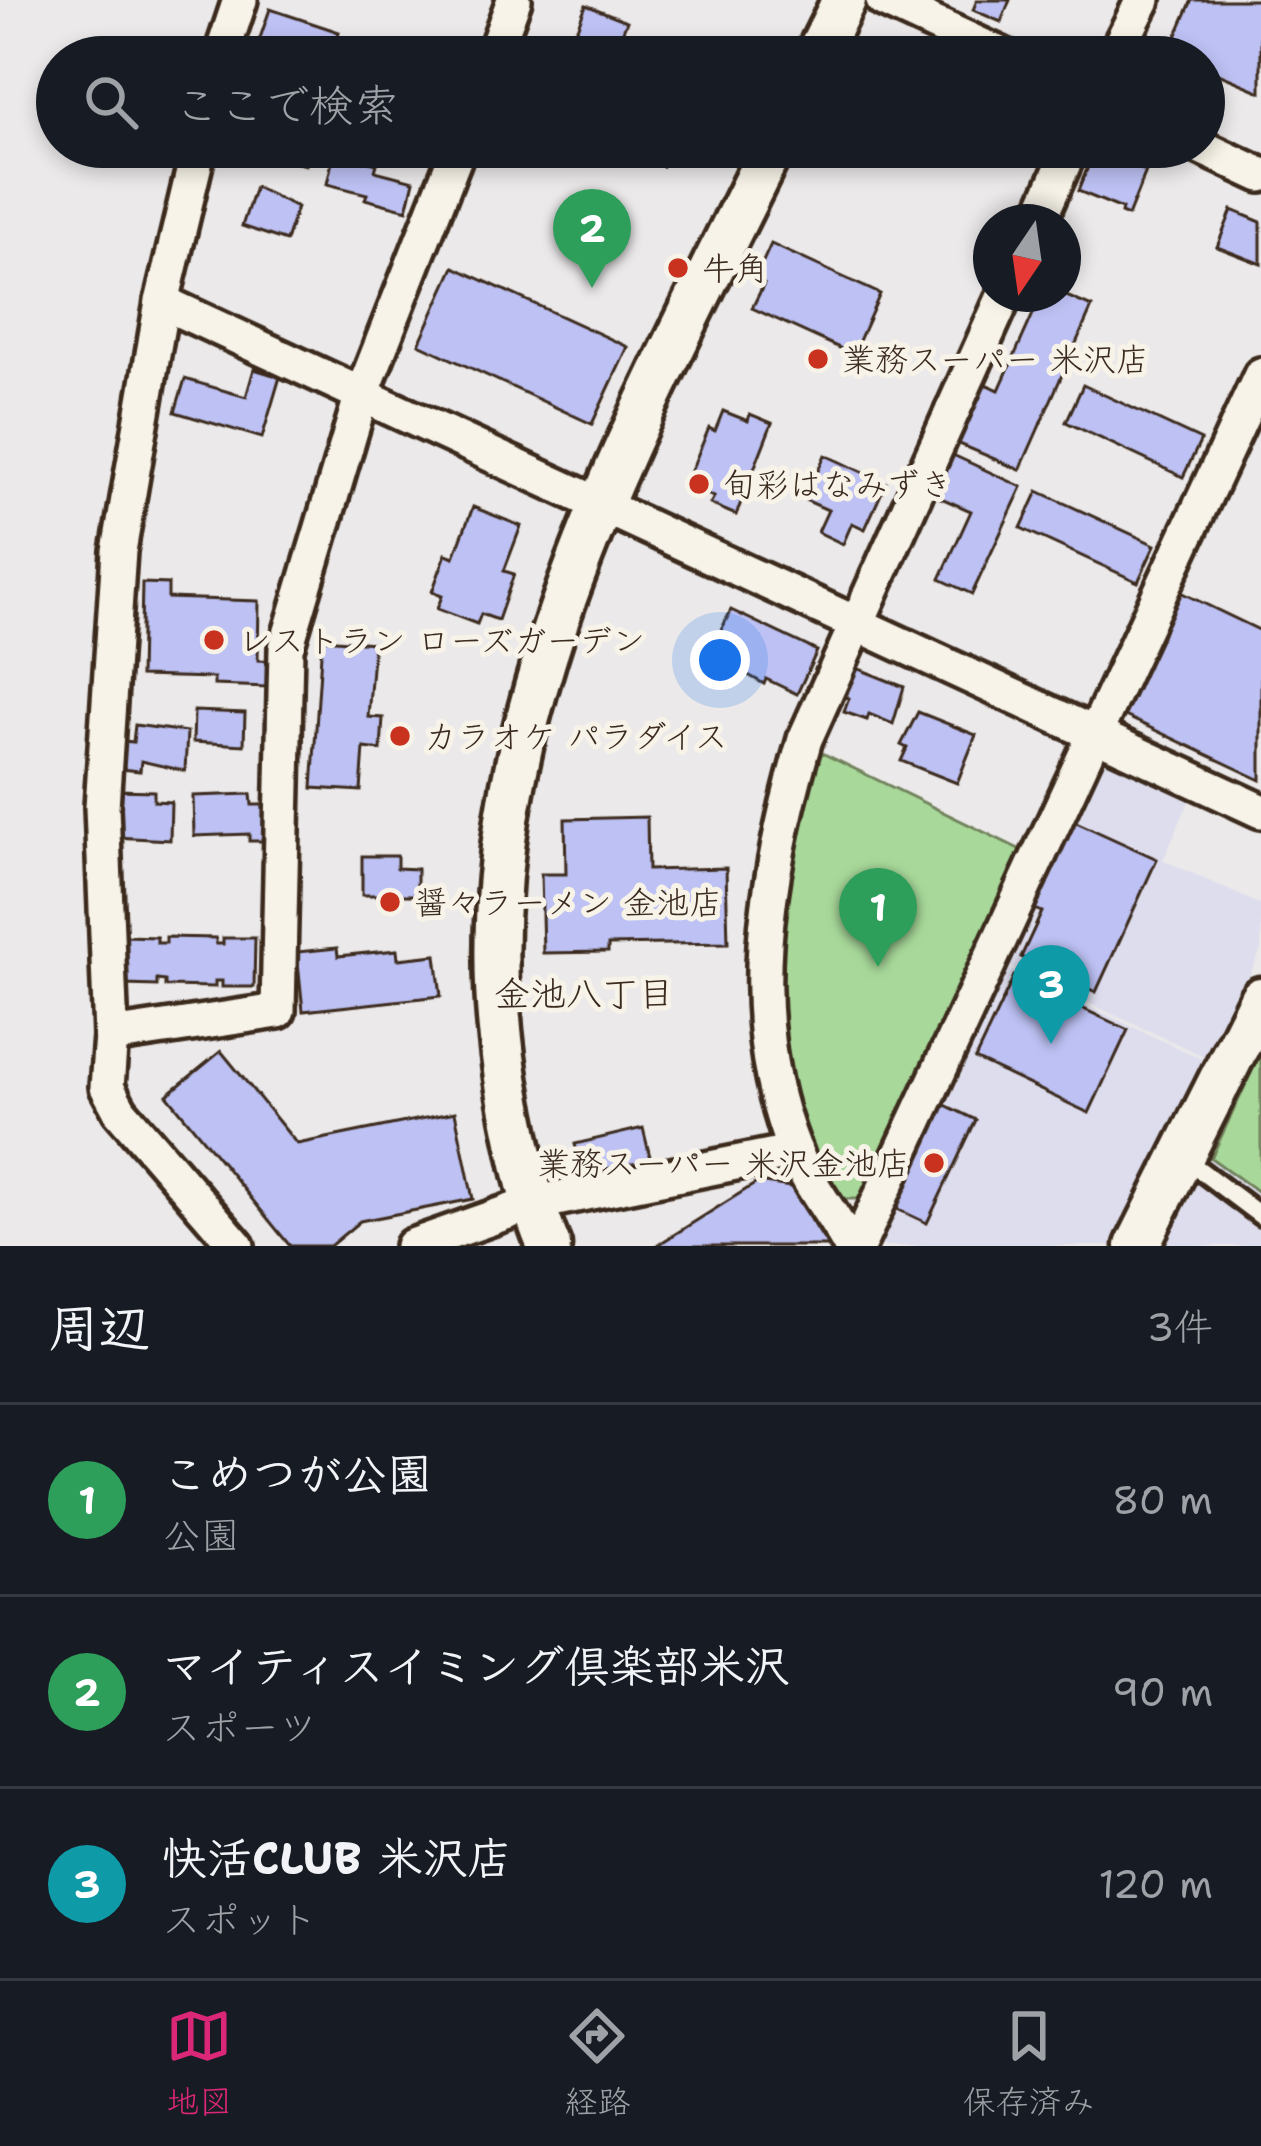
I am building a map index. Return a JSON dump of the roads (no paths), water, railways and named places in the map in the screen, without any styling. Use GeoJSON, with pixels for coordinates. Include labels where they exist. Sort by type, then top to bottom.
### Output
{"type":"FeatureCollection","features":[{"type":"Feature","properties":{"kind":"street"},"geometry":{"type":"LineString","coordinates":[[228,36],[240,0]]}},
{"type":"Feature","properties":{"kind":"street"},"geometry":{"type":"LineString","coordinates":[[501,36],[514,0]]}},
{"type":"Feature","properties":{"kind":"street"},"geometry":{"type":"LineString","coordinates":[[826,36],[844,0]]}},
{"type":"Feature","properties":{"kind":"street"},"geometry":{"type":"LineString","coordinates":[[883,0],[961,36]]}},
{"type":"Feature","properties":{"kind":"street"},"geometry":{"type":"LineString","coordinates":[[1125,36],[1143,0]]}},
{"type":"Feature","properties":{"kind":"street"},"geometry":{"type":"LineString","coordinates":[[1225,158],[1261,175]]}},
{"type":"Feature","properties":{"kind":"street"},"geometry":{"type":"LineString","coordinates":[[194,168],[161,302],[119,551],[102,807],[111,1036],[107,1087],[120,1111],[237,1246]]}},
{"type":"Feature","properties":{"kind":"street"},"geometry":{"type":"LineString","coordinates":[[111,1036],[278,1011],[286,648],[362,394],[451,168]]}},
{"type":"Feature","properties":{"kind":"street"},"geometry":{"type":"LineString","coordinates":[[549,1246],[531,1204],[499,1045],[496,975],[511,789],[529,702],[598,505],[762,168]]}},
{"type":"Feature","properties":{"kind":"street"},"geometry":{"type":"LineString","coordinates":[[1046,204],[1062,168]]}},
{"type":"Feature","properties":{"kind":"street"},"geometry":{"type":"LineString","coordinates":[[161,302],[1261,811]]}},
{"type":"Feature","properties":{"kind":"street"},"geometry":{"type":"LineString","coordinates":[[854,1246],[795,1151],[772,1067],[763,994],[764,931],[784,813],[806,739],[997,312]]}},
{"type":"Feature","properties":{"kind":"street"},"geometry":{"type":"LineString","coordinates":[[854,1246],[1261,375]]}},
{"type":"Feature","properties":{"kind":"street"},"geometry":{"type":"LineString","coordinates":[[1137,1246],[1261,999]]}},
{"type":"Feature","properties":{"kind":"street"},"geometry":{"type":"LineString","coordinates":[[412,1246],[531,1204],[795,1151]]}},
{"type":"Feature","properties":{"kind":"lane"},"geometry":{"type":"LineString","coordinates":[[1181,1156],[1261,1216]]}},
{"type":"Feature","properties":{"kind":"place","name":"牛角"},"geometry":{"type":"Point","coordinates":[678,268]}},
{"type":"Feature","properties":{"kind":"place","name":"マイティスイミング倶楽部米沢"},"geometry":{"type":"Point","coordinates":[592,288]}},
{"type":"Feature","properties":{"kind":"place","name":"業務スーパー 米沢店"},"geometry":{"type":"Point","coordinates":[818,359]}},
{"type":"Feature","properties":{"kind":"place","name":"旬彩はなみずき"},"geometry":{"type":"Point","coordinates":[699,484]}},
{"type":"Feature","properties":{"kind":"place","name":"レストラン ローズガーデン"},"geometry":{"type":"Point","coordinates":[214,640]}},
{"type":"Feature","properties":{"kind":"place","name":"カラオケ パラダイス"},"geometry":{"type":"Point","coordinates":[400,736]}},
{"type":"Feature","properties":{"kind":"place","name":"醤々ラーメン 金池店"},"geometry":{"type":"Point","coordinates":[390,902]}},
{"type":"Feature","properties":{"kind":"place","name":"こめつが公園"},"geometry":{"type":"Point","coordinates":[878,967]}},
{"type":"Feature","properties":{"kind":"place","name":"快活CLUB 米沢店"},"geometry":{"type":"Point","coordinates":[1051,1044]}},
{"type":"Feature","properties":{"kind":"place","name":"業務スーパー 米沢金池店"},"geometry":{"type":"Point","coordinates":[934,1163]}},
{"type":"Feature","properties":{"kind":"district","name":"金池八丁目"},"geometry":{"type":"Point","coordinates":[584,993]}}]}
